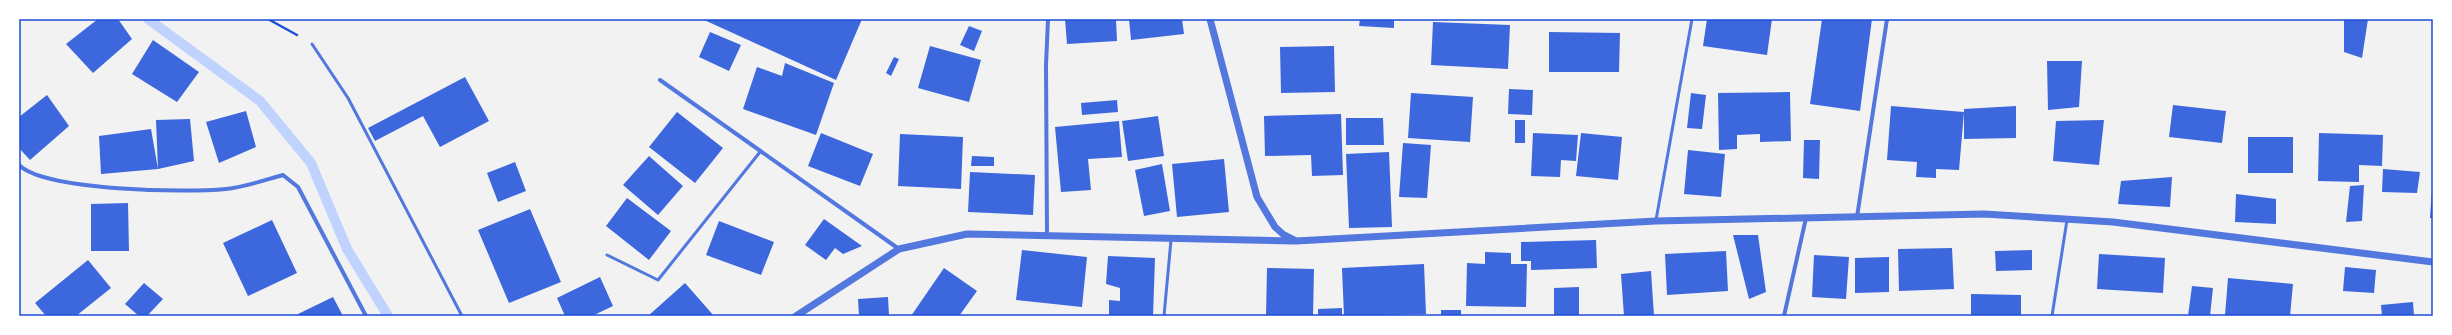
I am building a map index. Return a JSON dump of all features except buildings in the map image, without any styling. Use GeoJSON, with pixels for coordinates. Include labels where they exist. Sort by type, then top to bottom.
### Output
{"type":"FeatureCollection","features":[{"type":"Feature","properties":{"kind":"street"},"geometry":{"type":"LineString","coordinates":[[1047,236],[1046,65],[1048,19]]}},
{"type":"Feature","properties":{"kind":"street"},"geometry":{"type":"LineString","coordinates":[[1210,19],[1257,197],[1275,227],[1296,241]]}},
{"type":"Feature","properties":{"kind":"street"},"geometry":{"type":"LineString","coordinates":[[1857,217],[1887,19]]}},
{"type":"Feature","properties":{"kind":"street"},"geometry":{"type":"LineString","coordinates":[[660,80],[899,249]]}},
{"type":"Feature","properties":{"kind":"street"},"geometry":{"type":"LineString","coordinates":[[19,165],[25,171],[55,180],[148,191],[228,189],[283,175],[298,188],[366,316]]}},
{"type":"Feature","properties":{"kind":"street"},"geometry":{"type":"LineString","coordinates":[[796,316],[899,249],[966,234],[1171,240],[1296,241],[1656,221],[1984,214],[2067,219],[2433,262]]}},
{"type":"Feature","properties":{"kind":"street"},"geometry":{"type":"LineString","coordinates":[[1784,316],[1806,218]]}},
{"type":"Feature","properties":{"kind":"lane"},"geometry":{"type":"LineString","coordinates":[[1656,221],[1692,19]]}},
{"type":"Feature","properties":{"kind":"lane"},"geometry":{"type":"LineString","coordinates":[[312,44],[348,98],[462,316]]}},
{"type":"Feature","properties":{"kind":"lane"},"geometry":{"type":"LineString","coordinates":[[607,255],[658,280],[760,152]]}},
{"type":"Feature","properties":{"kind":"lane"},"geometry":{"type":"LineString","coordinates":[[2052,316],[2067,219]]}},
{"type":"Feature","properties":{"kind":"lane"},"geometry":{"type":"LineString","coordinates":[[1164,316],[1171,240]]}},
{"type":"Feature","properties":{"kind":"path"},"geometry":{"type":"LineString","coordinates":[[268,19],[312,44]]}},
{"type":"Feature","properties":{"kind":"waterway"},"geometry":{"type":"LineString","coordinates":[[148,19],[260,101],[311,163],[347,249],[388,316]]}}]}
